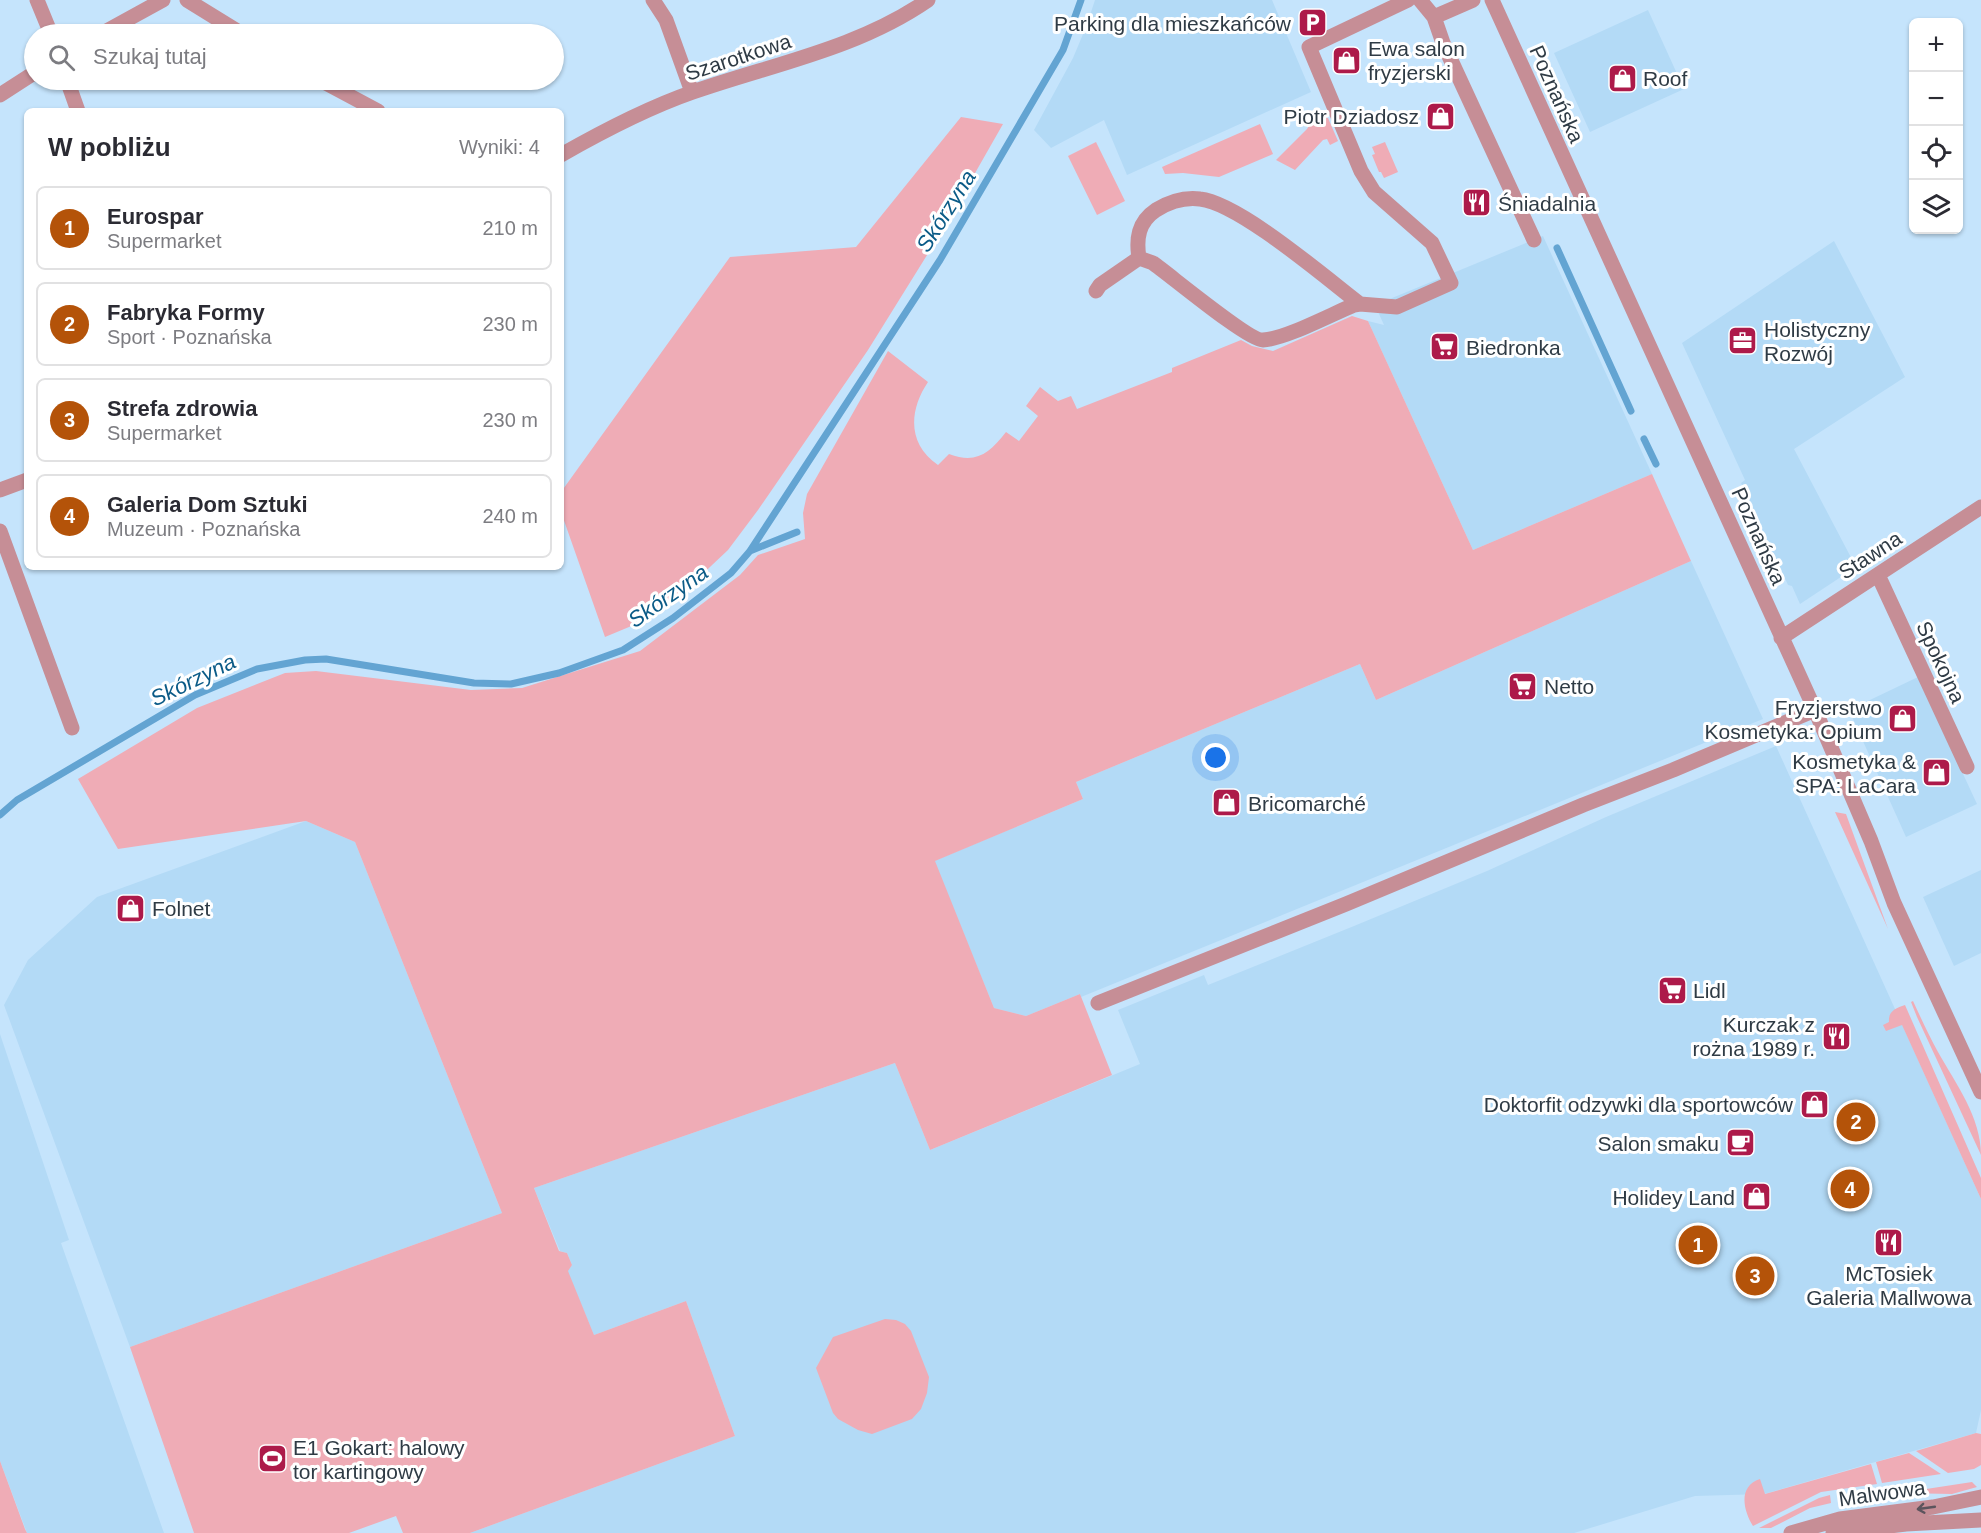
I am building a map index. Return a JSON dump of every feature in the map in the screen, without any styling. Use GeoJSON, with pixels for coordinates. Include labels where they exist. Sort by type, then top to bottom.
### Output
{"type":"FeatureCollection","features":[{"type":"Feature","properties":{"kind":"street"},"geometry":{"type":"LineString","coordinates":[[38,0],[47,24]]}},
{"type":"Feature","properties":{"kind":"street"},"geometry":{"type":"LineString","coordinates":[[119,24],[163,0]]}},
{"type":"Feature","properties":{"kind":"street"},"geometry":{"type":"LineString","coordinates":[[187,0],[226,24]]}},
{"type":"Feature","properties":{"kind":"street"},"geometry":{"type":"LineString","coordinates":[[653,0],[666,20],[692,92]]}},
{"type":"Feature","properties":{"kind":"street","name":"Szarotkowa"},"geometry":{"type":"LineString","coordinates":[[564,153],[599,133],[692,92],[837,47],[890,23],[928,0]]}},
{"type":"Feature","properties":{"kind":"street"},"geometry":{"type":"LineString","coordinates":[[1139,258],[1153,263],[1237,327],[1260,340],[1274,339],[1368,305],[1397,307],[1451,283],[1432,243],[1374,192],[1361,171],[1309,47],[1408,0]]}},
{"type":"Feature","properties":{"kind":"street"},"geometry":{"type":"LineString","coordinates":[[1420,0],[1434,17],[1443,43],[1534,240]]}},
{"type":"Feature","properties":{"kind":"street"},"geometry":{"type":"LineString","coordinates":[[1434,17],[1473,0]]}},
{"type":"Feature","properties":{"kind":"street","name":"Poznańska"},"geometry":{"type":"LineString","coordinates":[[1492,0],[1815,710],[1871,841],[1898,913],[1981,1092]]}},
{"type":"Feature","properties":{"kind":"street"},"geometry":{"type":"LineString","coordinates":[[0,95],[24,79]]}},
{"type":"Feature","properties":{"kind":"street"},"geometry":{"type":"LineString","coordinates":[[71,90],[77,108]]}},
{"type":"Feature","properties":{"kind":"street"},"geometry":{"type":"LineString","coordinates":[[339,90],[372,108]]}},
{"type":"Feature","properties":{"kind":"street"},"geometry":{"type":"LineString","coordinates":[[1139,258],[1138,233],[1143,222],[1169,203],[1184,199],[1200,199],[1214,202],[1257,226],[1368,305]]}},
{"type":"Feature","properties":{"kind":"street"},"geometry":{"type":"LineString","coordinates":[[1096,291],[1100,285],[1139,258]]}},
{"type":"Feature","properties":{"kind":"street"},"geometry":{"type":"LineString","coordinates":[[0,490],[24,481]]}},
{"type":"Feature","properties":{"kind":"street","name":"Stawna"},"geometry":{"type":"LineString","coordinates":[[1781,638],[1981,507]]}},
{"type":"Feature","properties":{"kind":"street"},"geometry":{"type":"LineString","coordinates":[[0,531],[72,728]]}},
{"type":"Feature","properties":{"kind":"street","name":"Spokojna"},"geometry":{"type":"LineString","coordinates":[[1878,574],[1967,767]]}},
{"type":"Feature","properties":{"kind":"street"},"geometry":{"type":"LineString","coordinates":[[1098,1003],[1356,900],[1815,710]]}},
{"type":"Feature","properties":{"kind":"street","name":"Malwowa"},"geometry":{"type":"LineString","coordinates":[[1791,1533],[1840,1519],[1934,1507],[1981,1497]]}},
{"type":"Feature","properties":{"kind":"street","name":"Malwowa"},"geometry":{"type":"LineString","coordinates":[[1833,1533],[1906,1524],[1977,1523]]}},
{"type":"Feature","properties":{"kind":"shaded area"},"geometry":{"type":"Polygon","coordinates":[[[1095,0],[1272,0],[1311,92],[1127,175],[1104,120],[1051,148],[1034,130],[1073,58],[1095,0]]]}},
{"type":"Feature","properties":{"kind":"shaded area","name":"Roof"},"geometry":{"type":"Polygon","coordinates":[[[1648,10],[1684,89],[1590,132],[1554,53],[1648,10]]]}},
{"type":"Feature","properties":{"kind":"shaded area"},"geometry":{"type":"Polygon","coordinates":[[[1315,116],[1328,118],[1338,141],[1330,145],[1327,139],[1323,140],[1295,170],[1276,160],[1307,129],[1315,116]]]}},
{"type":"Feature","properties":{"kind":"shaded area"},"geometry":{"type":"Polygon","coordinates":[[[961,117],[1003,124],[942,231],[868,350],[728,550],[693,583],[641,622],[605,637],[564,521],[564,488],[730,257],[856,247],[961,117]]]}},
{"type":"Feature","properties":{"kind":"shaded area"},"geometry":{"type":"Polygon","coordinates":[[[1260,124],[1273,154],[1219,177],[1183,173],[1165,174],[1162,167],[1260,124]]]}},
{"type":"Feature","properties":{"kind":"shaded area"},"geometry":{"type":"Polygon","coordinates":[[[1096,142],[1125,201],[1097,215],[1068,156],[1096,142]]]}},
{"type":"Feature","properties":{"kind":"shaded area"},"geometry":{"type":"Polygon","coordinates":[[[1385,142],[1398,172],[1384,178],[1372,155],[1375,154],[1372,147],[1385,142]]]}},
{"type":"Feature","properties":{"kind":"shaded area","name":"Biedronka"},"geometry":{"type":"Polygon","coordinates":[[[1543,236],[1652,474],[1473,550],[1368,321],[1384,325],[1375,305],[1543,236]]]}},
{"type":"Feature","properties":{"kind":"shaded area"},"geometry":{"type":"Polygon","coordinates":[[[1834,241],[1905,377],[1794,449],[1856,567],[1800,604],[1792,586],[1788,585],[1741,483],[1745,480],[1682,343],[1834,241]]]}},
{"type":"Feature","properties":{"kind":"shaded area"},"geometry":{"type":"Polygon","coordinates":[[[1352,316],[1368,321],[1473,550],[1652,474],[1691,561],[1376,700],[1360,664],[1076,782],[1083,799],[935,861],[994,1008],[1026,1016],[1080,994],[1112,1075],[930,1150],[895,1063],[534,1188],[559,1251],[567,1253],[572,1265],[568,1271],[594,1335],[686,1301],[735,1436],[470,1533],[403,1533],[396,1516],[349,1533],[194,1533],[130,1347],[502,1213],[355,842],[306,821],[118,849],[78,779],[197,708],[285,673],[316,671],[471,690],[522,688],[640,651],[740,575],[758,555],[805,539],[803,513],[807,494],[888,351],[928,382],[917,404],[914,426],[921,447],[938,465],[949,454],[967,458],[981,455],[994,446],[1006,432],[1019,441],[1038,416],[1026,406],[1040,387],[1058,401],[1071,396],[1077,409],[1172,372],[1172,368],[1241,340],[1252,346],[1273,351],[1352,316]]]}},
{"type":"Feature","properties":{"kind":"shaded area"},"geometry":{"type":"Polygon","coordinates":[[[1691,561],[1763,719],[1081,997],[1080,994],[1026,1016],[994,1008],[934,861],[1083,799],[1076,782],[1360,664],[1376,700],[1691,561]]]}},
{"type":"Feature","properties":{"kind":"shaded area"},"geometry":{"type":"Polygon","coordinates":[[[1918,677],[1977,804],[1906,837],[1849,710],[1918,677]]]}},
{"type":"Feature","properties":{"kind":"shaded area"},"geometry":{"type":"Polygon","coordinates":[[[1776,746],[1981,1199],[1981,1410],[1976,1433],[1764,1494],[1695,1496],[1574,1533],[470,1533],[735,1436],[686,1301],[594,1335],[567,1271],[572,1265],[567,1253],[560,1251],[534,1188],[895,1063],[930,1150],[1140,1064],[1118,1010],[1204,975],[1208,985],[1487,871],[1606,817],[1776,746]]]}},
{"type":"Feature","properties":{"kind":"shaded area"},"geometry":{"type":"Polygon","coordinates":[[[1835,812],[1846,814],[1888,929],[1835,812]]]}},
{"type":"Feature","properties":{"kind":"shaded area"},"geometry":{"type":"Polygon","coordinates":[[[306,821],[355,842],[502,1213],[130,1347],[4,1005],[28,960],[97,897],[306,821]]]}},
{"type":"Feature","properties":{"kind":"shaded area"},"geometry":{"type":"Polygon","coordinates":[[[1981,870],[1981,953],[1954,966],[1923,897],[1981,870]]]}},
{"type":"Feature","properties":{"kind":"shaded area"},"geometry":{"type":"Polygon","coordinates":[[[1913,1001],[1972,1114],[1977,1127],[1981,1155],[1917,1017],[1911,1002],[1913,1001]]]}},
{"type":"Feature","properties":{"kind":"shaded area"},"geometry":{"type":"Polygon","coordinates":[[[1905,1005],[1981,1178],[1981,1199],[1902,1025],[1886,1031],[1883,1025],[1889,1022],[1893,1011],[1905,1005]]]}},
{"type":"Feature","properties":{"kind":"shaded area"},"geometry":{"type":"Polygon","coordinates":[[[0,1034],[69,1240],[61,1243],[164,1533],[27,1533],[0,1461],[0,1034]]]}},
{"type":"Feature","properties":{"kind":"shaded area"},"geometry":{"type":"Polygon","coordinates":[[[885,1319],[905,1324],[911,1331],[929,1377],[927,1393],[921,1409],[912,1419],[872,1434],[858,1430],[838,1419],[833,1413],[816,1368],[833,1337],[885,1319]]]}},
{"type":"Feature","properties":{"kind":"shaded area"},"geometry":{"type":"Polygon","coordinates":[[[1976,1433],[1981,1434],[1981,1465],[1974,1469],[1948,1473],[1916,1451],[1976,1433]]]}},
{"type":"Feature","properties":{"kind":"shaded area"},"geometry":{"type":"Polygon","coordinates":[[[1909,1453],[1941,1474],[1882,1483],[1876,1462],[1909,1453]]]}},
{"type":"Feature","properties":{"kind":"shaded area"},"geometry":{"type":"Polygon","coordinates":[[[0,1461],[25,1529],[27,1533],[0,1533],[0,1461]]]}},
{"type":"Feature","properties":{"kind":"shaded area"},"geometry":{"type":"Polygon","coordinates":[[[1871,1464],[1877,1484],[1821,1492],[1753,1526],[1747,1513],[1745,1493],[1753,1482],[1760,1479],[1765,1494],[1871,1464]]]}},
{"type":"Feature","properties":{"kind":"shaded area"},"geometry":{"type":"Polygon","coordinates":[[[1972,1482],[1977,1487],[1952,1494],[1900,1493],[1972,1482]]]}},
{"type":"Feature","properties":{"kind":"shaded area"},"geometry":{"type":"Polygon","coordinates":[[[1830,1495],[1831,1503],[1810,1508],[1771,1528],[1759,1528],[1819,1498],[1830,1495]]]}},
{"type":"Feature","properties":{"kind":"waterway","name":"Skórzyna"},"geometry":{"type":"LineString","coordinates":[[0,815],[17,800],[195,695],[257,669],[305,660],[326,659],[474,683],[511,684],[559,673],[623,650],[673,618],[731,573],[750,551],[940,260],[1063,50],[1081,0]]}},
{"type":"Feature","properties":{"kind":"waterway"},"geometry":{"type":"LineString","coordinates":[[1557,248],[1631,411]]}},
{"type":"Feature","properties":{"kind":"waterway"},"geometry":{"type":"LineString","coordinates":[[1644,439],[1656,464]]}},
{"type":"Feature","properties":{"kind":"waterway"},"geometry":{"type":"LineString","coordinates":[[750,551],[797,532]]}},
{"type":"Feature","properties":{"kind":"place","name":"Parking dla mieszkańców"},"geometry":{"type":"Point","coordinates":[1312,23]}},
{"type":"Feature","properties":{"kind":"place","name":"Ewa salon fryzjerski"},"geometry":{"type":"Point","coordinates":[1347,60]}},
{"type":"Feature","properties":{"kind":"place","name":"Roof"},"geometry":{"type":"Point","coordinates":[1622,78]}},
{"type":"Feature","properties":{"kind":"place","name":"Piotr Dziadosz"},"geometry":{"type":"Point","coordinates":[1440,116]}},
{"type":"Feature","properties":{"kind":"place","name":"Śniadalnia"},"geometry":{"type":"Point","coordinates":[1477,203]}},
{"type":"Feature","properties":{"kind":"place","name":"Holistyczny Rozwój"},"geometry":{"type":"Point","coordinates":[1743,341]}},
{"type":"Feature","properties":{"kind":"place","name":"Biedronka"},"geometry":{"type":"Point","coordinates":[1445,347]}},
{"type":"Feature","properties":{"kind":"place","name":"Netto"},"geometry":{"type":"Point","coordinates":[1523,686]}},
{"type":"Feature","properties":{"kind":"place","name":"Fryzjerstwo Kosmetyka: Opium"},"geometry":{"type":"Point","coordinates":[1903,719]}},
{"type":"Feature","properties":{"kind":"place","name":"Kosmetyka & SPA: LaCara"},"geometry":{"type":"Point","coordinates":[1937,773]}},
{"type":"Feature","properties":{"kind":"place","name":"Bricomarché"},"geometry":{"type":"Point","coordinates":[1227,803]}},
{"type":"Feature","properties":{"kind":"place","name":"Folnet"},"geometry":{"type":"Point","coordinates":[131,908]}},
{"type":"Feature","properties":{"kind":"place","name":"Lidl"},"geometry":{"type":"Point","coordinates":[1672,990]}},
{"type":"Feature","properties":{"kind":"place","name":"Kurczak z rożna 1989 r."},"geometry":{"type":"Point","coordinates":[1836,1036]}},
{"type":"Feature","properties":{"kind":"place","name":"Doktorfit odzywki dla sportowców"},"geometry":{"type":"Point","coordinates":[1814,1104]}},
{"type":"Feature","properties":{"kind":"place","name":"Fabryka Formy"},"geometry":{"type":"Point","coordinates":[1856,1122]}},
{"type":"Feature","properties":{"kind":"place","name":"Salon smaku"},"geometry":{"type":"Point","coordinates":[1740,1143]}},
{"type":"Feature","properties":{"kind":"place","name":"Galeria Dom Sztuki"},"geometry":{"type":"Point","coordinates":[1850,1189]}},
{"type":"Feature","properties":{"kind":"place","name":"Holidey Land"},"geometry":{"type":"Point","coordinates":[1756,1197]}},
{"type":"Feature","properties":{"kind":"place","name":"McTosiek Galeria Mallwowa"},"geometry":{"type":"Point","coordinates":[1889,1242]}},
{"type":"Feature","properties":{"kind":"place","name":"Eurospar"},"geometry":{"type":"Point","coordinates":[1698,1245]}},
{"type":"Feature","properties":{"kind":"place","name":"Strefa zdrowia"},"geometry":{"type":"Point","coordinates":[1755,1276]}},
{"type":"Feature","properties":{"kind":"place","name":"E1 Gokart: halowy tor kartingowy"},"geometry":{"type":"Point","coordinates":[272,1459]}}]}
